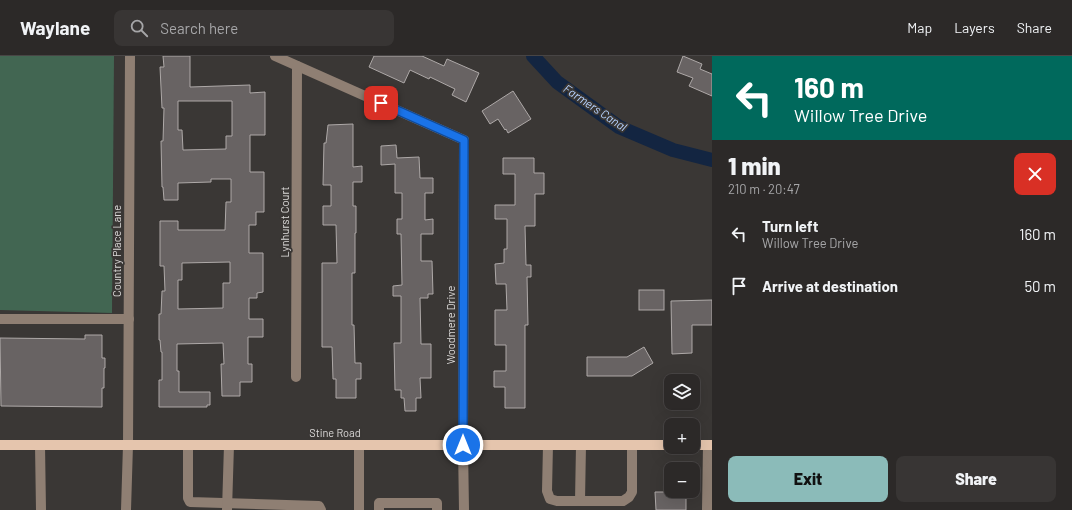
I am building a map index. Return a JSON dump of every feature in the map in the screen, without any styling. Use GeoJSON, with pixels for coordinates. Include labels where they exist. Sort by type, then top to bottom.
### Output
{"type":"FeatureCollection","features":[{"type":"Feature","properties":{"kind":"main road","name":"Stine Road"},"geometry":{"type":"LineString","coordinates":[[0,445],[664,445]]}},
{"type":"Feature","properties":{"kind":"street","name":"Country Place Lane"},"geometry":{"type":"LineString","coordinates":[[126,510],[128,445],[130,56]]}},
{"type":"Feature","properties":{"kind":"street"},"geometry":{"type":"LineString","coordinates":[[275,56],[298,66]]}},
{"type":"Feature","properties":{"kind":"street","name":"Woodmere Drive"},"geometry":{"type":"LineString","coordinates":[[298,66],[464,140],[464,510]]}},
{"type":"Feature","properties":{"kind":"street","name":"Lynhurst Court"},"geometry":{"type":"LineString","coordinates":[[296,377],[298,66]]}},
{"type":"Feature","properties":{"kind":"street"},"geometry":{"type":"LineString","coordinates":[[0,319],[129,319]]}},
{"type":"Feature","properties":{"kind":"street"},"geometry":{"type":"LineString","coordinates":[[40,445],[41,510]]}},
{"type":"Feature","properties":{"kind":"street"},"geometry":{"type":"LineString","coordinates":[[188,445],[188,498],[190,502],[227,507],[319,506],[321,510]]}},
{"type":"Feature","properties":{"kind":"street"},"geometry":{"type":"LineString","coordinates":[[227,507],[229,445]]}},
{"type":"Feature","properties":{"kind":"street"},"geometry":{"type":"LineString","coordinates":[[359,445],[359,510]]}},
{"type":"Feature","properties":{"kind":"street"},"geometry":{"type":"LineString","coordinates":[[548,445],[547,491],[550,499],[557,501],[623,501],[629,497],[632,492],[632,445]]}},
{"type":"Feature","properties":{"kind":"street"},"geometry":{"type":"LineString","coordinates":[[580,501],[581,445]]}},
{"type":"Feature","properties":{"kind":"street"},"geometry":{"type":"LineString","coordinates":[[707,510],[710,445]]}},
{"type":"Feature","properties":{"kind":"street"},"geometry":{"type":"LineString","coordinates":[[379,510],[379,503],[437,503],[437,510]]}},
{"type":"Feature","properties":{"kind":"green space"},"geometry":{"type":"Polygon","coordinates":[[[0,56],[114,56],[112,313],[0,310],[0,56]]]}},
{"type":"Feature","properties":{"kind":"building"},"geometry":{"type":"Polygon","coordinates":[[[163,56],[190,56],[190,87],[250,85],[250,93],[265,92],[265,135],[250,135],[250,172],[264,172],[264,212],[256,212],[256,225],[249,225],[249,253],[263,253],[263,292],[257,293],[257,298],[249,298],[249,319],[263,319],[263,337],[248,337],[248,364],[252,364],[252,382],[240,382],[240,396],[222,396],[221,364],[224,364],[223,343],[177,344],[179,392],[210,392],[210,405],[207,405],[207,407],[159,407],[159,380],[162,380],[162,352],[159,340],[159,314],[161,314],[162,291],[165,291],[164,266],[160,266],[160,221],[178,221],[178,230],[225,230],[226,202],[231,202],[231,179],[211,179],[211,182],[178,183],[178,200],[164,200],[162,187],[161,141],[163,141],[164,108],[162,108],[160,67],[164,67],[163,56]],[[178,101],[178,130],[182,130],[183,150],[226,149],[226,136],[232,136],[232,101],[178,101]],[[230,262],[182,263],[182,280],[178,280],[178,309],[223,308],[223,283],[230,283],[230,262]]]}},
{"type":"Feature","properties":{"kind":"building"},"geometry":{"type":"Polygon","coordinates":[[[374,56],[422,56],[444,66],[447,59],[479,73],[466,102],[452,95],[455,89],[430,77],[429,79],[410,70],[404,83],[369,67],[374,56]]]}},
{"type":"Feature","properties":{"kind":"building"},"geometry":{"type":"Polygon","coordinates":[[[683,56],[702,64],[700,69],[712,74],[712,96],[689,86],[693,78],[677,72],[683,56]]]}},
{"type":"Feature","properties":{"kind":"building"},"geometry":{"type":"Polygon","coordinates":[[[513,91],[531,119],[508,133],[498,119],[490,124],[482,111],[513,91]]]}},
{"type":"Feature","properties":{"kind":"building"},"geometry":{"type":"Polygon","coordinates":[[[353,124],[353,167],[362,166],[362,182],[353,182],[353,206],[356,206],[356,233],[355,273],[352,273],[352,325],[354,325],[355,363],[361,363],[361,379],[356,379],[356,398],[336,398],[336,379],[333,379],[332,347],[322,347],[322,263],[337,263],[336,225],[323,225],[323,206],[331,206],[331,185],[323,185],[324,143],[326,143],[328,125],[353,124]]]}},
{"type":"Feature","properties":{"kind":"building"},"geometry":{"type":"Polygon","coordinates":[[[396,145],[397,158],[419,157],[420,178],[433,178],[433,193],[425,193],[425,220],[433,219],[433,234],[421,234],[421,261],[432,261],[433,294],[428,294],[428,298],[420,298],[421,344],[431,344],[431,378],[420,378],[421,398],[416,398],[416,411],[405,411],[404,398],[401,398],[401,390],[395,390],[394,343],[401,343],[401,296],[393,296],[393,286],[402,285],[401,234],[397,234],[397,219],[402,219],[402,193],[395,193],[395,164],[381,165],[381,146],[396,145]]]}},
{"type":"Feature","properties":{"kind":"building"},"geometry":{"type":"Polygon","coordinates":[[[503,158],[534,158],[534,173],[544,173],[544,194],[535,194],[535,226],[525,226],[526,265],[531,265],[531,277],[527,277],[528,325],[525,325],[525,408],[505,408],[505,387],[494,387],[494,371],[506,371],[506,345],[495,345],[495,310],[507,310],[506,284],[496,284],[495,264],[504,263],[504,249],[507,249],[507,219],[495,219],[495,205],[515,205],[515,174],[503,174],[503,158]]]}},
{"type":"Feature","properties":{"kind":"building"},"geometry":{"type":"Polygon","coordinates":[[[639,290],[664,290],[664,310],[639,310],[639,290]]]}},
{"type":"Feature","properties":{"kind":"building"},"geometry":{"type":"Polygon","coordinates":[[[712,300],[712,325],[692,325],[692,353],[672,354],[671,301],[712,300]]]}},
{"type":"Feature","properties":{"kind":"building"},"geometry":{"type":"Polygon","coordinates":[[[85,335],[102,335],[102,358],[105,358],[105,368],[104,388],[102,388],[102,407],[1,406],[0,338],[85,339],[85,335]]]}},
{"type":"Feature","properties":{"kind":"building"},"geometry":{"type":"Polygon","coordinates":[[[644,347],[653,363],[632,376],[587,376],[587,357],[627,357],[644,347]]]}},
{"type":"Feature","properties":{"kind":"building"},"geometry":{"type":"Polygon","coordinates":[[[655,492],[664,492],[664,498],[686,498],[686,510],[656,510],[655,492]]]}},
{"type":"Feature","properties":{"kind":"waterway","name":"Farmers Canal"},"geometry":{"type":"LineString","coordinates":[[533,56],[557,82],[619,127],[673,150],[712,160]]}},
{"type":"Feature","properties":{"kind":"route"},"geometry":{"type":"LineString","coordinates":[[381,103],[464,140],[463,445]]}}]}
